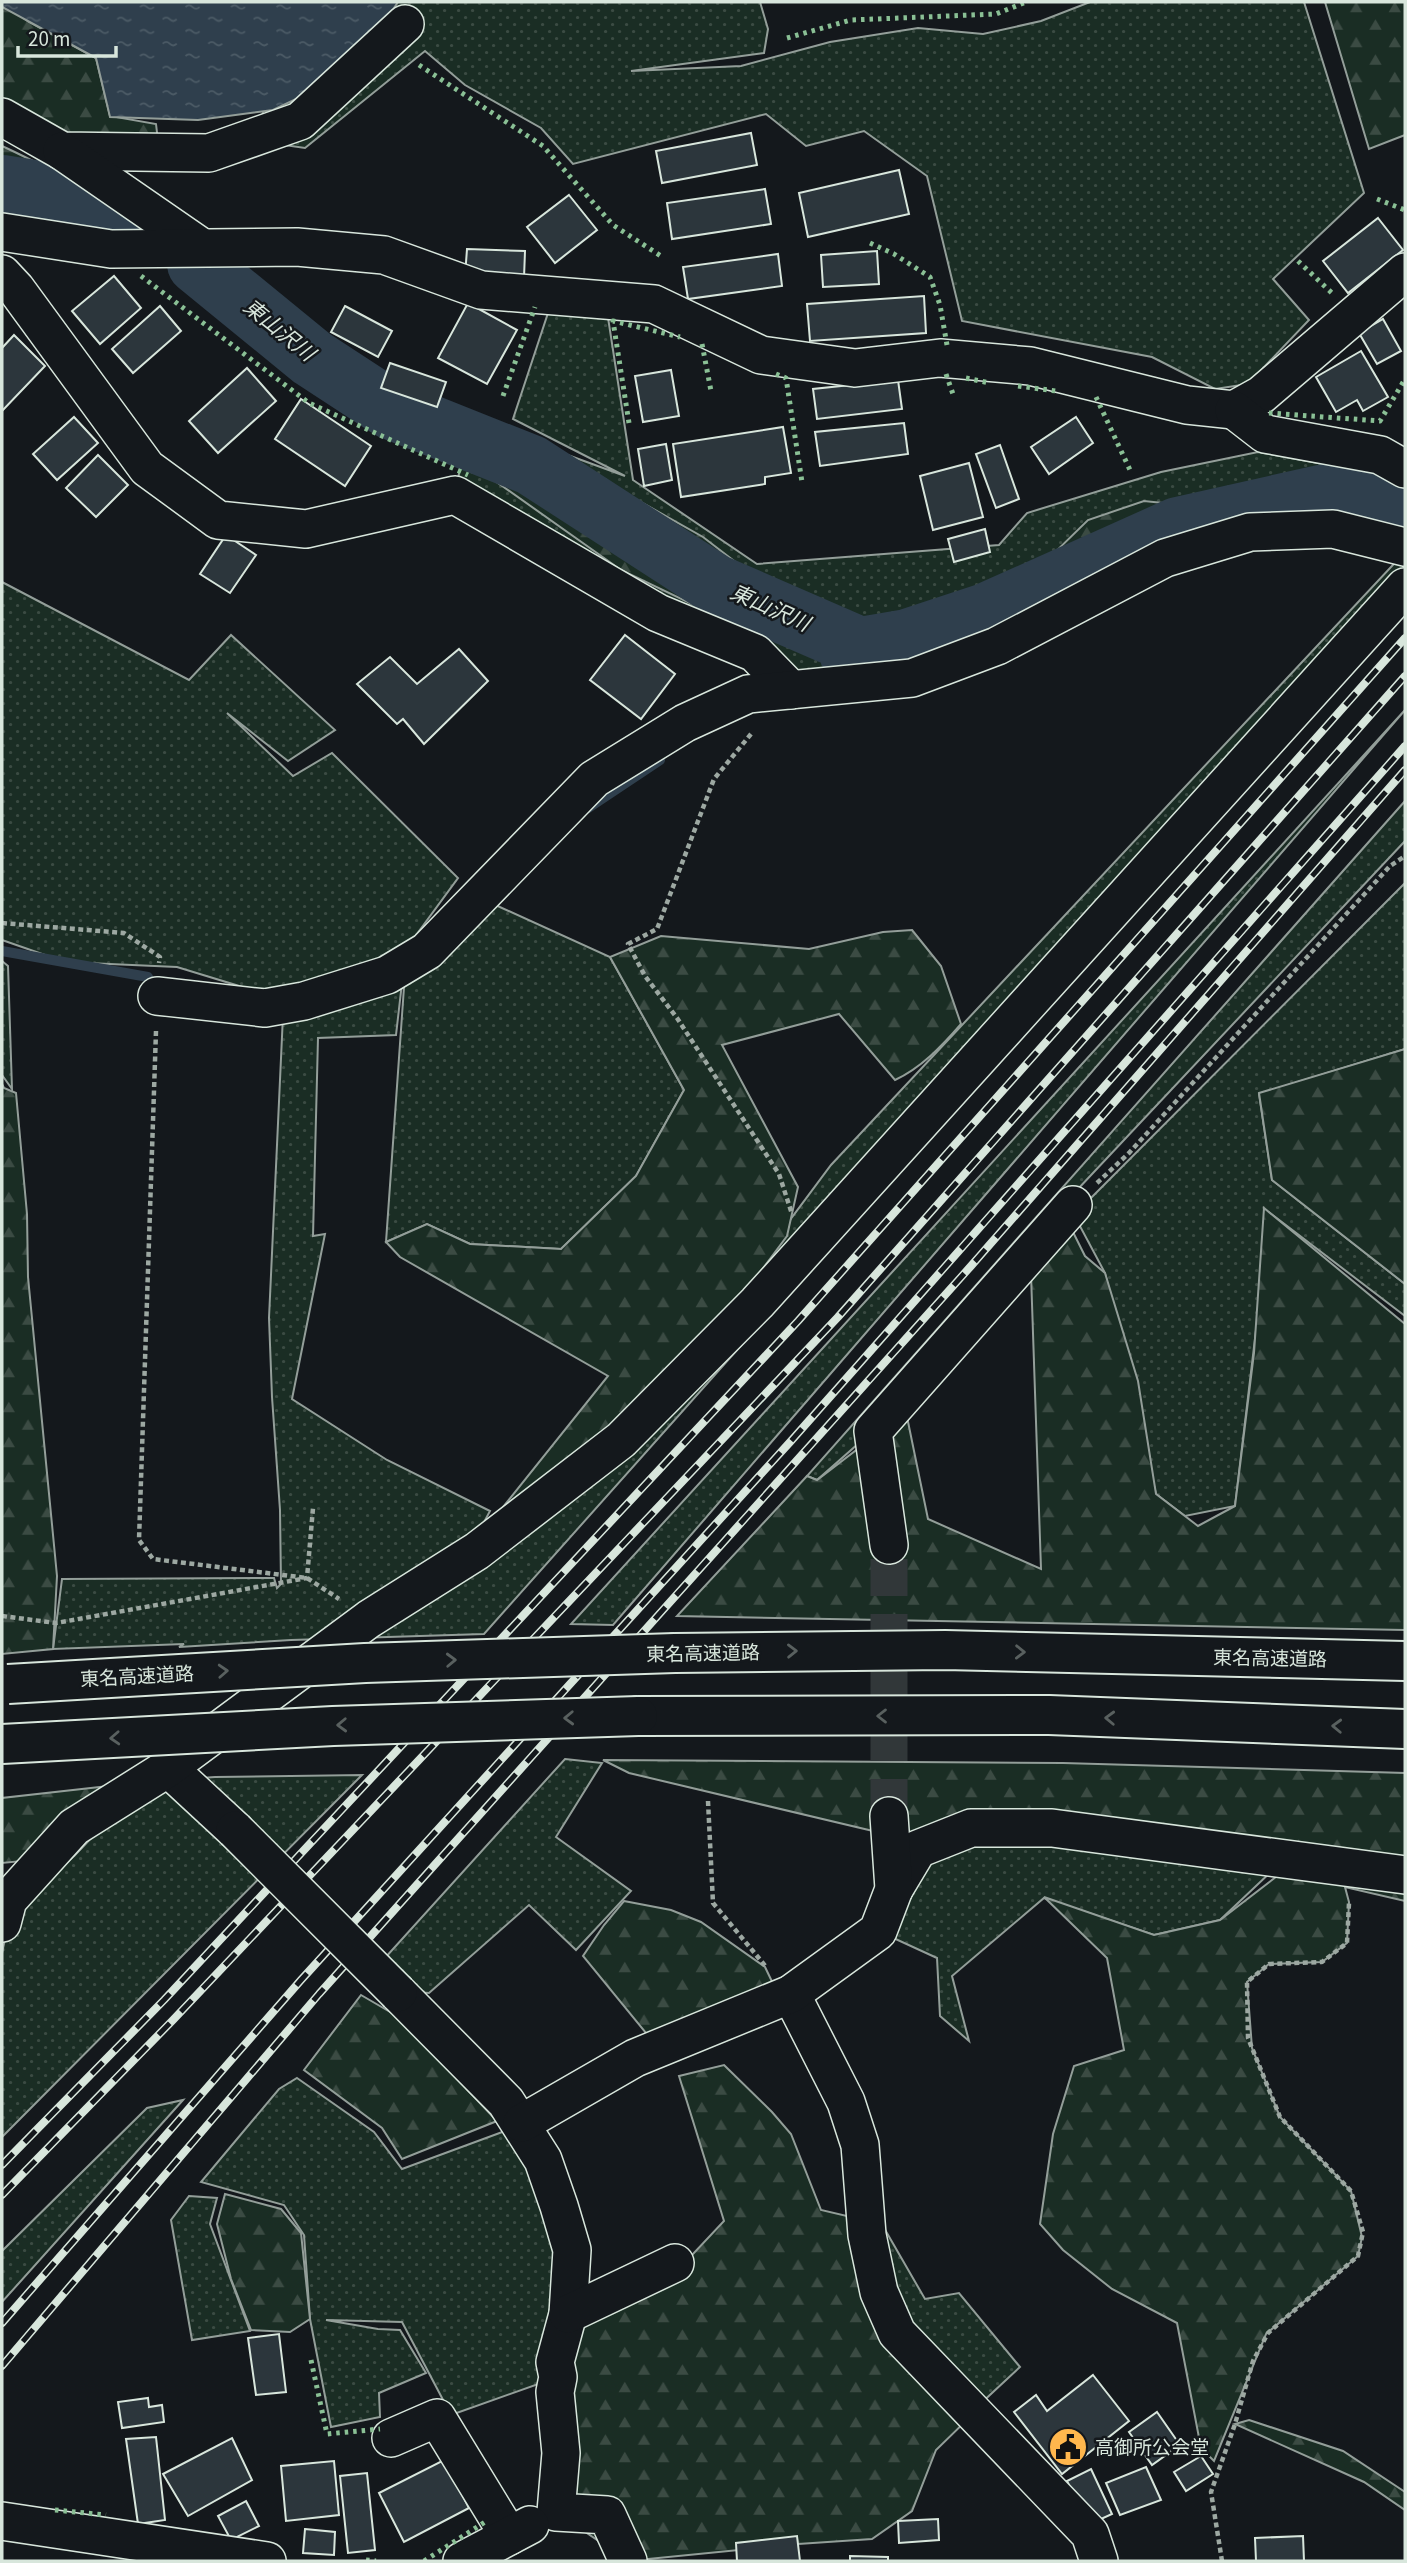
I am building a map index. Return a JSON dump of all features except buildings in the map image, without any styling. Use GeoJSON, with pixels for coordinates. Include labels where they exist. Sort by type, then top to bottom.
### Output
{"type":"FeatureCollection","features":[{"type":"Feature","properties":{"kind":"highway","name":"東名高速道路"},"geometry":{"type":"LineString","coordinates":[[5,1684],[365,1663],[675,1653],[945,1650],[1405,1661]]}},
{"type":"Feature","properties":{"kind":"highway"},"geometry":{"type":"LineString","coordinates":[[2,1744],[334,1726],[638,1716],[1049,1715],[1405,1729]]}},
{"type":"Feature","properties":{"kind":"street"},"geometry":{"type":"LineString","coordinates":[[62,151],[209,153],[300,121],[405,24]]}},
{"type":"Feature","properties":{"kind":"street"},"geometry":{"type":"LineString","coordinates":[[2,117],[62,151],[201,247]]}},
{"type":"Feature","properties":{"kind":"street"},"geometry":{"type":"LineString","coordinates":[[2,232],[111,249],[298,247],[384,255],[481,290],[654,304],[761,355],[855,368],[940,358],[1030,366],[1187,405],[1234,410],[1265,434],[1380,455],[1405,469]]}},
{"type":"Feature","properties":{"kind":"street"},"geometry":{"type":"LineString","coordinates":[[1234,410],[1261,395],[1405,272]]}},
{"type":"Feature","properties":{"kind":"street"},"geometry":{"type":"LineString","coordinates":[[2,274],[16,289],[146,468],[218,520],[306,529],[456,495],[658,613],[755,653],[791,690]]}},
{"type":"Feature","properties":{"kind":"street"},"geometry":{"type":"LineString","coordinates":[[157,996],[265,1008],[304,1002],[387,975],[427,951],[594,779],[685,723],[748,694],[912,678],[997,646],[1165,558],[1250,532],[1333,529],[1405,547]]}},
{"type":"Feature","properties":{"kind":"street"},"geometry":{"type":"LineString","coordinates":[[2,1923],[8,1900],[74,1828],[168,1768],[369,1619],[477,1551],[621,1440],[804,1252],[1405,587]]}},
{"type":"Feature","properties":{"kind":"street"},"geometry":{"type":"LineString","coordinates":[[889,1545],[873,1431],[1073,1205]]}},
{"type":"Feature","properties":{"kind":"street"},"geometry":{"type":"LineString","coordinates":[[168,1768],[235,1830],[506,2102],[522,2123],[542,2160],[572,2250],[568,2314],[555,2362],[561,2453],[556,2512]]}},
{"type":"Feature","properties":{"kind":"street"},"geometry":{"type":"LineString","coordinates":[[889,1816],[894,1889]]}},
{"type":"Feature","properties":{"kind":"street"},"geometry":{"type":"LineString","coordinates":[[522,2123],[635,2058],[791,1994],[878,1931],[894,1889],[918,1849],[971,1828],[1052,1828],[1405,1875]]}},
{"type":"Feature","properties":{"kind":"street"},"geometry":{"type":"LineString","coordinates":[[791,1994],[846,2102],[860,2145],[867,2235],[879,2292],[897,2333],[1090,2534],[1099,2561]]}},
{"type":"Feature","properties":{"kind":"street"},"geometry":{"type":"LineString","coordinates":[[568,2314],[675,2263]]}},
{"type":"Feature","properties":{"kind":"street"},"geometry":{"type":"LineString","coordinates":[[391,2438],[437,2418],[509,2536]]}},
{"type":"Feature","properties":{"kind":"street"},"geometry":{"type":"LineString","coordinates":[[462,2561],[556,2512],[607,2515],[628,2561]]}},
{"type":"Feature","properties":{"kind":"street"},"geometry":{"type":"LineString","coordinates":[[2,2521],[267,2561]]}},
{"type":"Feature","properties":{"kind":"path"},"geometry":{"type":"LineString","coordinates":[[761,730],[750,734],[714,779],[657,929],[628,944],[645,976],[677,1017],[779,1174],[804,1252]]}},
{"type":"Feature","properties":{"kind":"path"},"geometry":{"type":"LineString","coordinates":[[1073,1205],[1129,1153],[1390,866],[1405,856]]}},
{"type":"Feature","properties":{"kind":"path"},"geometry":{"type":"LineString","coordinates":[[2,923],[124,933],[160,957],[139,1540],[153,1559],[307,1578],[369,1619]]}},
{"type":"Feature","properties":{"kind":"path"},"geometry":{"type":"LineString","coordinates":[[307,1578],[313,1508]]}},
{"type":"Feature","properties":{"kind":"path"},"geometry":{"type":"LineString","coordinates":[[2,1616],[56,1623],[307,1578]]}},
{"type":"Feature","properties":{"kind":"path"},"geometry":{"type":"LineString","coordinates":[[708,1801],[713,1903],[791,1994]]}},
{"type":"Feature","properties":{"kind":"path"},"geometry":{"type":"LineString","coordinates":[[1222,2561],[1211,2492],[1231,2437],[1253,2361],[1268,2333],[1358,2256],[1363,2235],[1351,2191],[1280,2117],[1248,2038],[1247,1982],[1269,1964],[1322,1962],[1347,1943],[1351,1909],[1339,1868]]}},
{"type":"Feature","properties":{"kind":"green space"},"geometry":{"type":"Polygon","coordinates":[[[385,2],[760,2],[768,29],[764,53],[631,71],[741,66],[830,42],[918,28],[983,34],[1041,21],[1090,2],[1304,2],[1364,193],[1273,279],[1309,320],[1248,384],[1215,389],[1152,357],[962,321],[927,176],[864,131],[806,146],[766,114],[573,164],[541,128],[465,85],[425,51],[305,148],[256,141],[263,112],[360,34],[385,2]]]}},
{"type":"Feature","properties":{"kind":"green space"},"geometry":{"type":"Polygon","coordinates":[[[1325,2],[1405,2],[1405,135],[1369,149],[1325,2]]]}},
{"type":"Feature","properties":{"kind":"green space"},"geometry":{"type":"Polygon","coordinates":[[[2,3],[29,22],[96,58],[110,116],[156,124],[160,158],[60,150],[2,114],[2,3]]]}},
{"type":"Feature","properties":{"kind":"green space"},"geometry":{"type":"Polygon","coordinates":[[[2,146],[144,217],[131,227],[2,206],[2,146]]]}},
{"type":"Feature","properties":{"kind":"green space"},"geometry":{"type":"Polygon","coordinates":[[[607,311],[633,480],[757,564],[999,545],[1027,513],[1161,472],[1258,452],[1334,466],[1405,494],[1405,540],[1250,532],[912,678],[791,690],[455,495],[467,430],[494,428],[625,476],[513,419],[548,313],[607,311]]]}},
{"type":"Feature","properties":{"kind":"green space"},"geometry":{"type":"Polygon","coordinates":[[[481,453],[584,470],[703,537],[755,577],[750,632],[621,570],[491,478],[481,453]]]}},
{"type":"Feature","properties":{"kind":"green space"},"geometry":{"type":"Polygon","coordinates":[[[1319,484],[1370,489],[1405,500],[1405,519],[1325,508],[1000,606],[1088,520],[1144,501],[1192,506],[1319,484]]]}},
{"type":"Feature","properties":{"kind":"green space"},"geometry":{"type":"Polygon","coordinates":[[[1405,552],[1405,600],[484,1634],[291,1640],[179,1647],[184,1644],[53,1649],[62,1579],[274,1578],[277,1588],[281,1584],[280,1510],[269,1318],[283,1015],[403,974],[396,1035],[318,1038],[313,1236],[325,1234],[292,1399],[387,1460],[490,1511],[482,1526],[690,1354],[831,1165],[1405,552]]]}},
{"type":"Feature","properties":{"kind":"green space"},"geometry":{"type":"Polygon","coordinates":[[[2,582],[189,680],[231,635],[335,730],[288,761],[227,713],[293,776],[332,753],[458,878],[397,961],[262,993],[177,967],[65,962],[2,940],[2,582]]]}},
{"type":"Feature","properties":{"kind":"green space"},"geometry":{"type":"Polygon","coordinates":[[[1405,710],[613,1625],[571,1624],[1405,710]]]}},
{"type":"Feature","properties":{"kind":"green space"},"geometry":{"type":"Polygon","coordinates":[[[1405,801],[1405,841],[1062,1206],[876,1428],[817,1480],[807,1476],[1405,801]]]}},
{"type":"Feature","properties":{"kind":"green space"},"geometry":{"type":"Polygon","coordinates":[[[1405,883],[1405,1049],[1259,1094],[1272,1180],[1405,1284],[1405,1316],[1270,1213],[1235,1506],[1185,1516],[1156,1494],[1105,1273],[1074,1215],[1405,883]]]}},
{"type":"Feature","properties":{"kind":"green space"},"geometry":{"type":"Polygon","coordinates":[[[491,903],[610,957],[684,1090],[636,1176],[561,1249],[470,1244],[427,1224],[386,1242],[405,973],[491,903]]]}},
{"type":"Feature","properties":{"kind":"green space"},"geometry":{"type":"Polygon","coordinates":[[[912,930],[941,966],[961,1024],[931,1056],[895,1080],[839,1014],[722,1045],[798,1187],[787,1236],[738,1302],[650,1397],[491,1522],[608,1376],[400,1257],[386,1242],[427,1224],[470,1244],[561,1249],[636,1176],[684,1090],[610,957],[661,936],[809,949],[883,932],[912,930]]]}},
{"type":"Feature","properties":{"kind":"green space"},"geometry":{"type":"Polygon","coordinates":[[[2,961],[8,966],[12,1089],[2,1075],[2,961]]]}},
{"type":"Feature","properties":{"kind":"green space"},"geometry":{"type":"Polygon","coordinates":[[[1405,1049],[1405,1284],[1272,1180],[1259,1093],[1405,1049]]]}},
{"type":"Feature","properties":{"kind":"green space"},"geometry":{"type":"Polygon","coordinates":[[[2,1084],[4,1088],[16,1093],[27,1214],[28,1277],[57,1576],[53,1649],[2,1654],[2,1084]]]}},
{"type":"Feature","properties":{"kind":"green space"},"geometry":{"type":"Polygon","coordinates":[[[1264,1208],[1405,1324],[1405,1630],[677,1616],[807,1476],[817,1480],[906,1412],[928,1519],[1041,1569],[1031,1274],[1070,1226],[1085,1256],[1105,1273],[1138,1381],[1156,1494],[1198,1526],[1235,1506],[1254,1353],[1264,1208]]]}},
{"type":"Feature","properties":{"kind":"green space"},"geometry":{"type":"Polygon","coordinates":[[[565,1759],[602,1763],[556,1837],[631,1891],[576,1950],[529,1905],[429,1993],[415,1992],[384,1959],[565,1759]]]}},
{"type":"Feature","properties":{"kind":"green space"},"geometry":{"type":"Polygon","coordinates":[[[603,1760],[1063,1763],[1405,1773],[1405,1901],[1345,1887],[1349,1902],[1347,1943],[1322,1962],[1269,1964],[1247,1982],[1252,2048],[1280,2117],[1351,2191],[1362,2237],[1358,2256],[1266,2334],[1214,2461],[1201,2448],[1177,2323],[1112,2289],[1063,2250],[1040,2224],[1053,2134],[1074,2066],[1124,2050],[1107,1958],[1044,1897],[1154,1935],[1220,1920],[1281,1873],[1066,1821],[915,1841],[629,1773],[603,1760]]]}},
{"type":"Feature","properties":{"kind":"green space"},"geometry":{"type":"Polygon","coordinates":[[[362,1775],[2,2137],[2,1953],[10,1916],[74,1856],[144,1782],[215,1777],[362,1775]]]}},
{"type":"Feature","properties":{"kind":"green space"},"geometry":{"type":"Polygon","coordinates":[[[144,1782],[74,1856],[2,1863],[2,1798],[144,1782]]]}},
{"type":"Feature","properties":{"kind":"green space"},"geometry":{"type":"Polygon","coordinates":[[[974,1832],[1273,1870],[1220,1920],[1154,1935],[1044,1898],[952,1976],[969,2041],[940,2016],[937,1958],[878,1931],[897,1885],[974,1832]]]}},
{"type":"Feature","properties":{"kind":"green space"},"geometry":{"type":"Polygon","coordinates":[[[624,1901],[671,1910],[701,1922],[765,1967],[778,1994],[655,2044],[583,1956],[624,1901]]]}},
{"type":"Feature","properties":{"kind":"green space"},"geometry":{"type":"Polygon","coordinates":[[[361,1995],[397,2016],[497,2121],[402,2159],[382,2128],[304,2070],[361,1995]]]}},
{"type":"Feature","properties":{"kind":"green space"},"geometry":{"type":"Polygon","coordinates":[[[724,2065],[791,2134],[821,2210],[864,2220],[872,2287],[971,2416],[936,2450],[912,2511],[872,2539],[628,2561],[556,2512],[559,2330],[678,2270],[724,2221],[679,2076],[724,2065]]]}},
{"type":"Feature","properties":{"kind":"green space"},"geometry":{"type":"Polygon","coordinates":[[[297,2078],[374,2132],[402,2169],[505,2131],[547,2184],[560,2246],[558,2377],[451,2415],[402,2322],[326,2320],[400,2330],[426,2373],[379,2393],[380,2417],[331,2427],[310,2319],[304,2235],[284,2205],[201,2182],[279,2089],[297,2078]]]}},
{"type":"Feature","properties":{"kind":"green space"},"geometry":{"type":"Polygon","coordinates":[[[183,2100],[2,2302],[2,2251],[147,2108],[183,2100]]]}},
{"type":"Feature","properties":{"kind":"green space"},"geometry":{"type":"Polygon","coordinates":[[[225,2194],[281,2209],[301,2233],[310,2319],[290,2332],[251,2330],[231,2279],[217,2224],[225,2194]]]}},
{"type":"Feature","properties":{"kind":"green space"},"geometry":{"type":"Polygon","coordinates":[[[189,2196],[217,2198],[210,2224],[250,2331],[192,2340],[171,2220],[189,2196]]]}},
{"type":"Feature","properties":{"kind":"green space"},"geometry":{"type":"Polygon","coordinates":[[[876,2214],[925,2299],[959,2293],[1020,2367],[978,2406],[900,2322],[876,2214]]]}},
{"type":"Feature","properties":{"kind":"green space"},"geometry":{"type":"Polygon","coordinates":[[[1249,2420],[1343,2451],[1405,2492],[1405,2510],[1364,2482],[1235,2424],[1249,2420]]]}},
{"type":"Feature","properties":{"kind":"water"},"geometry":{"type":"Polygon","coordinates":[[[2,2],[398,2],[351,73],[273,110],[198,120],[110,117],[96,58],[2,7],[2,2]]]}},
{"type":"Feature","properties":{"kind":"waterway","name":"東山沢川"},"geometry":{"type":"LineString","coordinates":[[2,185],[97,200],[139,225]]}},
{"type":"Feature","properties":{"kind":"waterway","name":"東山沢川"},"geometry":{"type":"LineString","coordinates":[[197,264],[312,358],[390,409],[531,465],[715,584],[860,647],[907,639],[986,613],[1178,527],[1325,494],[1405,508]]}},
{"type":"Feature","properties":{"kind":"waterway"},"geometry":{"type":"LineString","coordinates":[[826,663],[860,647]]}},
{"type":"Feature","properties":{"kind":"waterway"},"geometry":{"type":"LineString","coordinates":[[588,808],[660,760]]}},
{"type":"Feature","properties":{"kind":"waterway"},"geometry":{"type":"LineString","coordinates":[[2,951],[148,977]]}},
{"type":"Feature","properties":{"kind":"tunnel"},"geometry":{"type":"LineString","coordinates":[[889,1545],[889,1816]]}},
{"type":"Feature","properties":{"kind":"railway"},"geometry":{"type":"LineString","coordinates":[[2,2165],[164,2000],[798,1321],[1405,638]]}},
{"type":"Feature","properties":{"kind":"railway"},"geometry":{"type":"LineString","coordinates":[[2,2195],[173,2020],[838,1317],[1405,676]]}},
{"type":"Feature","properties":{"kind":"railway"},"geometry":{"type":"LineString","coordinates":[[2,2323],[301,1980],[791,1441],[1405,746]]}},
{"type":"Feature","properties":{"kind":"railway"},"geometry":{"type":"LineString","coordinates":[[2,2366],[319,1994],[971,1266],[1405,770]]}},
{"type":"Feature","properties":{"kind":"hedge"},"geometry":{"type":"LineString","coordinates":[[787,38],[851,20],[996,14],[1026,2]]}},
{"type":"Feature","properties":{"kind":"hedge"},"geometry":{"type":"LineString","coordinates":[[419,65],[543,146],[613,225],[664,258]]}},
{"type":"Feature","properties":{"kind":"hedge"},"geometry":{"type":"LineString","coordinates":[[1377,199],[1405,210]]}},
{"type":"Feature","properties":{"kind":"hedge"},"geometry":{"type":"LineString","coordinates":[[870,243],[894,254],[930,277],[940,305],[947,345]]}},
{"type":"Feature","properties":{"kind":"hedge"},"geometry":{"type":"LineString","coordinates":[[1298,261],[1334,295]]}},
{"type":"Feature","properties":{"kind":"hedge"},"geometry":{"type":"LineString","coordinates":[[141,276],[309,403],[468,475]]}},
{"type":"Feature","properties":{"kind":"hedge"},"geometry":{"type":"LineString","coordinates":[[503,396],[535,307]]}},
{"type":"Feature","properties":{"kind":"hedge"},"geometry":{"type":"LineString","coordinates":[[629,423],[613,321],[680,337]]}},
{"type":"Feature","properties":{"kind":"hedge"},"geometry":{"type":"LineString","coordinates":[[702,344],[711,391]]}},
{"type":"Feature","properties":{"kind":"hedge"},"geometry":{"type":"LineString","coordinates":[[776,374],[786,378],[802,482]]}},
{"type":"Feature","properties":{"kind":"hedge"},"geometry":{"type":"LineString","coordinates":[[946,374],[954,397]]}},
{"type":"Feature","properties":{"kind":"hedge"},"geometry":{"type":"LineString","coordinates":[[966,378],[990,383]]}},
{"type":"Feature","properties":{"kind":"hedge"},"geometry":{"type":"LineString","coordinates":[[1269,413],[1380,421],[1405,379]]}},
{"type":"Feature","properties":{"kind":"hedge"},"geometry":{"type":"LineString","coordinates":[[1018,386],[1056,391]]}},
{"type":"Feature","properties":{"kind":"hedge"},"geometry":{"type":"LineString","coordinates":[[1096,397],[1130,470]]}},
{"type":"Feature","properties":{"kind":"hedge"},"geometry":{"type":"LineString","coordinates":[[311,2360],[327,2434],[380,2429]]}},
{"type":"Feature","properties":{"kind":"hedge"},"geometry":{"type":"LineString","coordinates":[[55,2510],[106,2515]]}},
{"type":"Feature","properties":{"kind":"hedge"},"geometry":{"type":"LineString","coordinates":[[424,2561],[485,2522]]}},
{"type":"Feature","properties":{"kind":"hedge"},"geometry":{"type":"LineString","coordinates":[[366,2560],[376,2561]]}},
{"type":"Feature","properties":{"kind":"place","name":"高御所公会堂"},"geometry":{"type":"Point","coordinates":[1068,2447]}}]}
